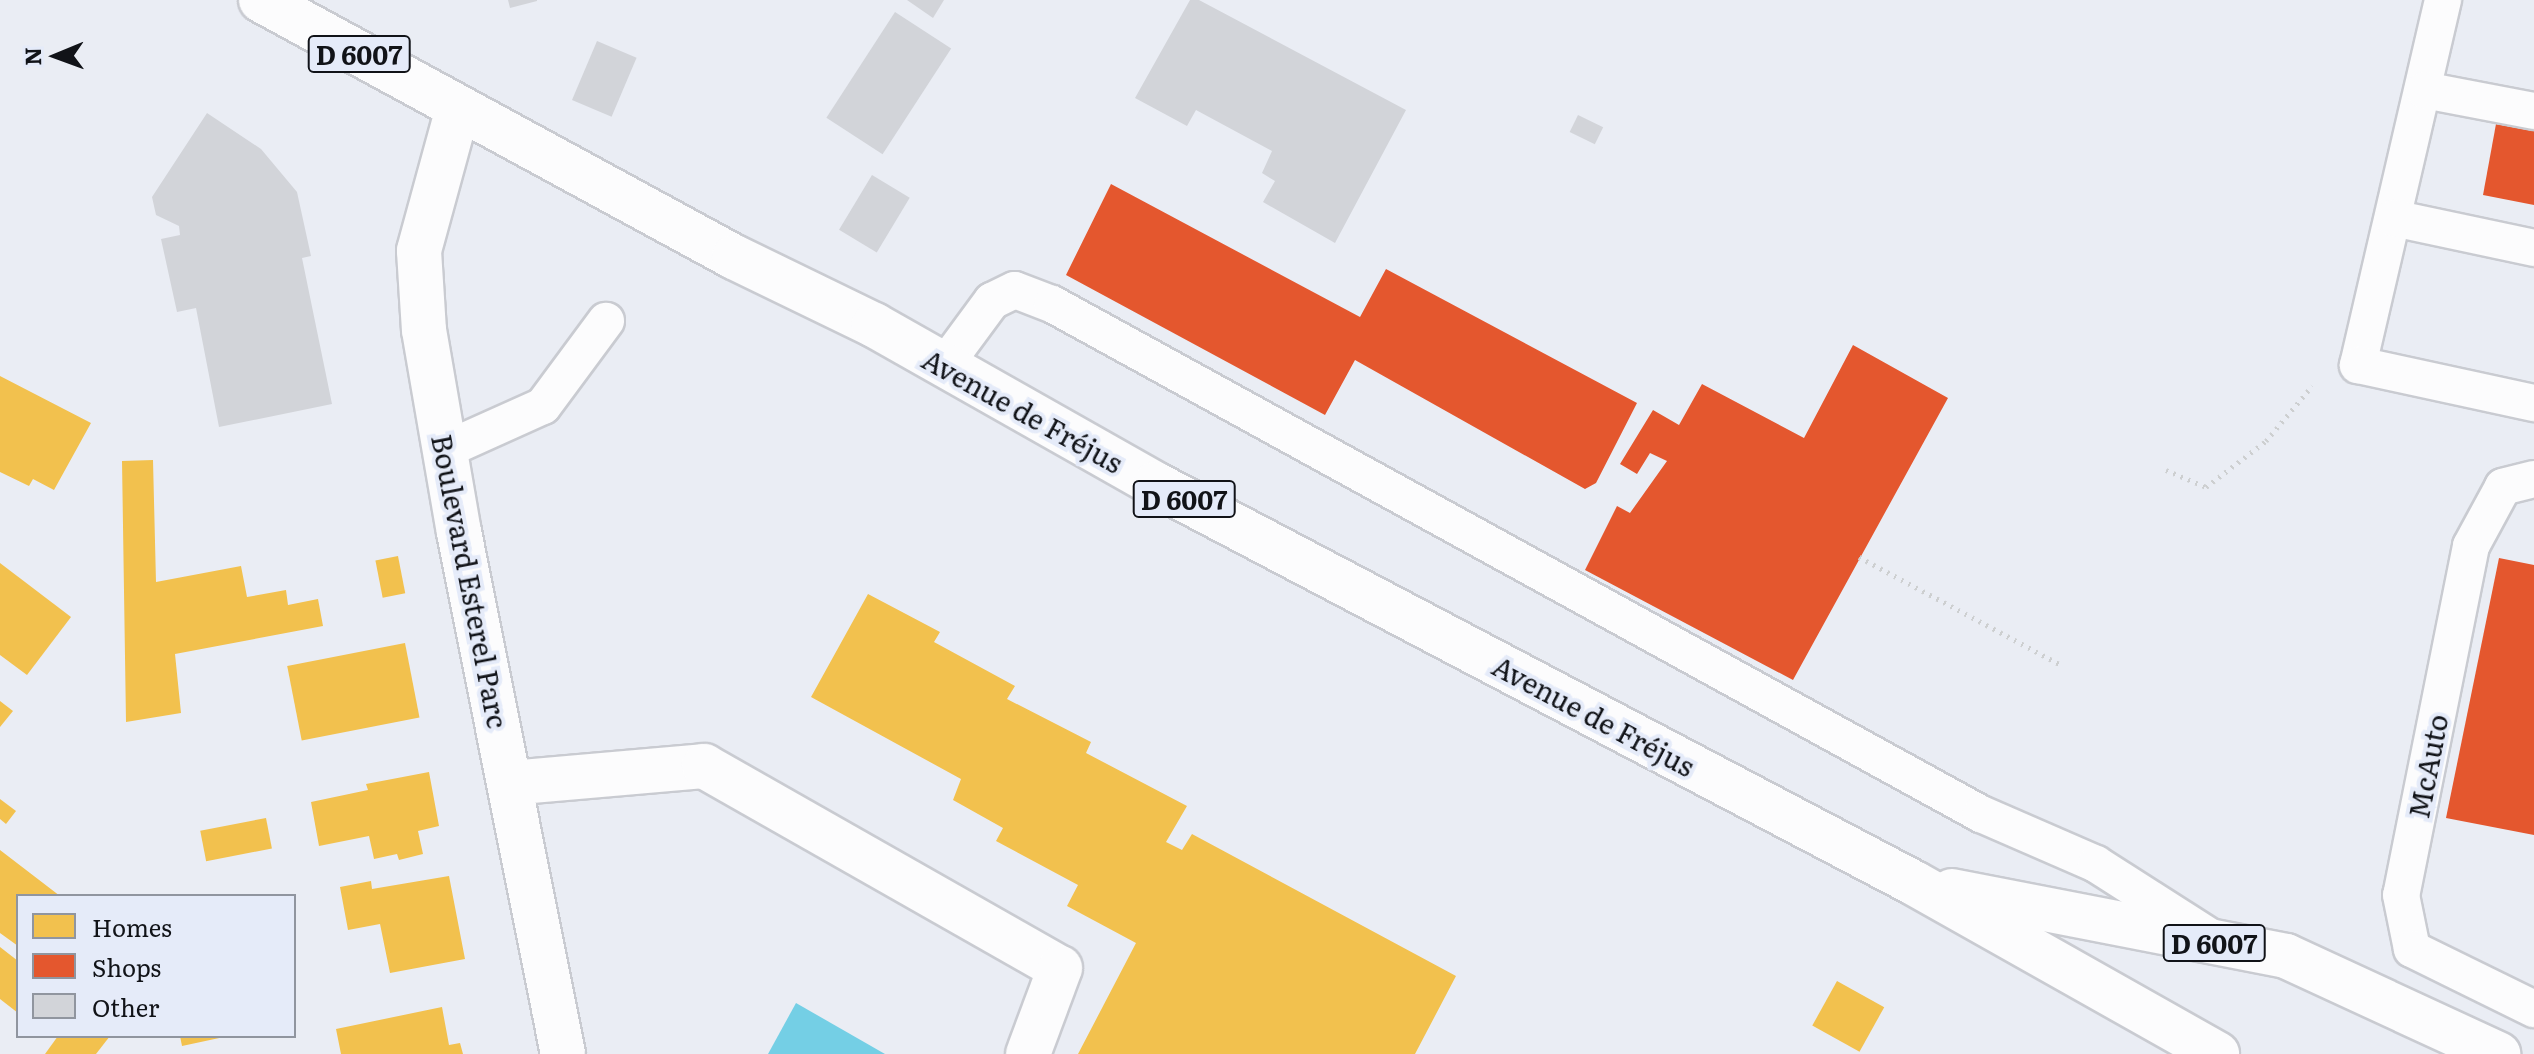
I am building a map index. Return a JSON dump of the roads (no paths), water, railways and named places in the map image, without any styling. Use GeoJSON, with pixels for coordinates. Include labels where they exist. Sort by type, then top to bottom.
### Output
{"type":"FeatureCollection","features":[{"type":"Feature","properties":{"kind":"main road","name":"Avenue de Fréjus"},"geometry":{"type":"LineString","coordinates":[[283,6],[458,108],[734,257],[874,325],[1155,484],[1914,883],[2217,1054]]}},
{"type":"Feature","properties":{"kind":"main road","name":"Boulevard Esterel Parc"},"geometry":{"type":"LineString","coordinates":[[458,108],[419,251],[424,330],[563,1054]]}},
{"type":"Feature","properties":{"kind":"main road"},"geometry":{"type":"LineString","coordinates":[[510,783],[704,766],[1060,968],[1028,1054]]}},
{"type":"Feature","properties":{"kind":"main road","name":"Avenue de Fréjus"},"geometry":{"type":"LineString","coordinates":[[1914,883],[2286,956],[2498,1054]]}},
{"type":"Feature","properties":{"kind":"lane"},"geometry":{"type":"LineString","coordinates":[[2443,0],[2358,365],[2534,403]]}},
{"type":"Feature","properties":{"kind":"lane"},"geometry":{"type":"LineString","coordinates":[[2424,90],[2534,111]]}},
{"type":"Feature","properties":{"kind":"lane"},"geometry":{"type":"LineString","coordinates":[[2393,218],[2534,248]]}},
{"type":"Feature","properties":{"kind":"lane"},"geometry":{"type":"LineString","coordinates":[[944,366],[992,301],[1015,290],[1052,304],[1981,814],[2096,864],[2221,945]]}},
{"type":"Feature","properties":{"kind":"lane"},"geometry":{"type":"LineString","coordinates":[[445,450],[543,406],[606,321]]}},
{"type":"Feature","properties":{"kind":"lane","name":"McAuto"},"geometry":{"type":"LineString","coordinates":[[2534,479],[2503,487],[2471,546],[2401,895],[2412,949],[2534,1009]]}},
{"type":"Feature","properties":{"kind":"water"},"geometry":{"type":"Polygon","coordinates":[[[796,1003],[885,1054],[768,1054],[796,1003]]]}}]}
